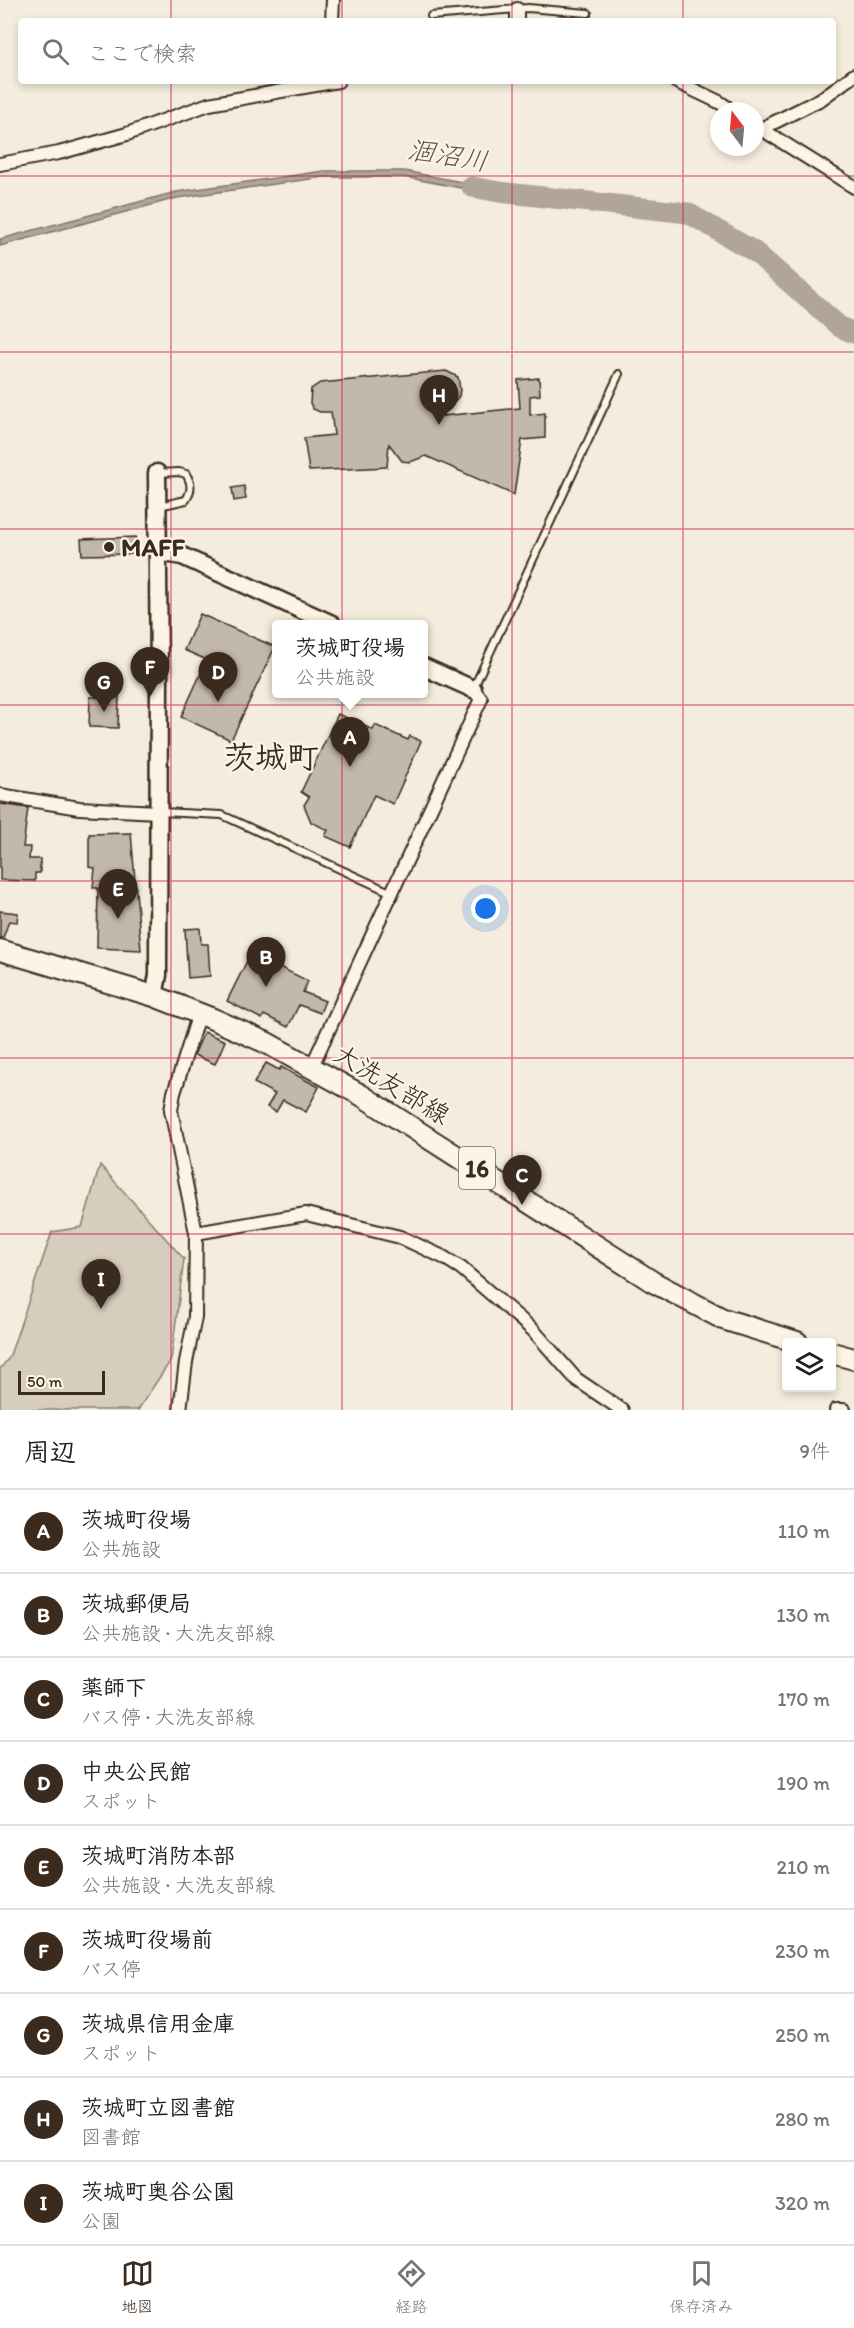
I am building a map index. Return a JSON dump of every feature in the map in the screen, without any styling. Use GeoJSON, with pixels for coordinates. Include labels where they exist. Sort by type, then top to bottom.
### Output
{"type":"FeatureCollection","features":[{"type":"Feature","properties":{"kind":"main road","name":"大洗友部線"},"geometry":{"type":"LineString","coordinates":[[0,950],[154,996],[267,1043],[362,1095],[653,1282],[723,1318],[786,1338]]}},
{"type":"Feature","properties":{"kind":"main road"},"geometry":{"type":"LineString","coordinates":[[836,1354],[854,1359]]}},
{"type":"Feature","properties":{"kind":"street"},"geometry":{"type":"LineString","coordinates":[[332,18],[333,0]]}},
{"type":"Feature","properties":{"kind":"street"},"geometry":{"type":"LineString","coordinates":[[764,124],[821,99],[854,75]]}},
{"type":"Feature","properties":{"kind":"street"},"geometry":{"type":"LineString","coordinates":[[0,164],[59,153],[127,134],[209,104],[318,84]]}},
{"type":"Feature","properties":{"kind":"street"},"geometry":{"type":"LineString","coordinates":[[681,84],[719,102]]}},
{"type":"Feature","properties":{"kind":"street"},"geometry":{"type":"LineString","coordinates":[[764,131],[854,186]]}},
{"type":"Feature","properties":{"kind":"street"},"geometry":{"type":"LineString","coordinates":[[154,996],[158,975],[159,552],[157,473]]}},
{"type":"Feature","properties":{"kind":"street"},"geometry":{"type":"LineString","coordinates":[[159,552],[182,556],[323,620]]}},
{"type":"Feature","properties":{"kind":"street"},"geometry":{"type":"LineString","coordinates":[[312,1066],[481,699],[473,689],[428,669]]}},
{"type":"Feature","properties":{"kind":"street"},"geometry":{"type":"LineString","coordinates":[[0,795],[79,808],[158,812]]}},
{"type":"Feature","properties":{"kind":"street"},"geometry":{"type":"LineString","coordinates":[[180,1410],[195,1317],[196,1233],[171,1110],[199,1013]]}},
{"type":"Feature","properties":{"kind":"street"},"geometry":{"type":"LineString","coordinates":[[196,1233],[306,1214],[355,1224],[400,1237],[461,1268],[533,1330],[576,1379],[622,1410]]}},
{"type":"Feature","properties":{"kind":"street"},"geometry":{"type":"LineString","coordinates":[[836,1410],[844,1410]]}},
{"type":"Feature","properties":{"kind":"lane"},"geometry":{"type":"LineString","coordinates":[[431,16],[588,13]]}},
{"type":"Feature","properties":{"kind":"lane"},"geometry":{"type":"LineString","coordinates":[[473,689],[619,374]]}},
{"type":"Feature","properties":{"kind":"lane"},"geometry":{"type":"LineString","coordinates":[[157,473],[186,474],[191,486],[186,500],[158,506]]}},
{"type":"Feature","properties":{"kind":"lane"},"geometry":{"type":"LineString","coordinates":[[158,812],[222,815],[393,893]]}},
{"type":"Feature","properties":{"kind":"shaded area"},"geometry":{"type":"Polygon","coordinates":[[[324,171],[404,171],[499,189],[498,195],[404,177],[324,177],[177,198],[0,246],[0,239],[176,192],[324,171]]]}},
{"type":"Feature","properties":{"kind":"shaded area"},"geometry":{"type":"Polygon","coordinates":[[[100,1165],[184,1259],[171,1360],[138,1410],[0,1410],[0,1369],[9,1358],[52,1232],[82,1227],[100,1165]]]}},
{"type":"Feature","properties":{"kind":"building"},"geometry":{"type":"Polygon","coordinates":[[[446,371],[458,377],[460,389],[459,396],[442,416],[520,408],[518,380],[539,378],[540,395],[530,396],[530,415],[545,413],[545,438],[522,440],[514,495],[426,456],[410,462],[402,461],[389,444],[387,467],[309,471],[304,438],[334,435],[331,412],[320,412],[313,409],[310,403],[311,389],[320,383],[446,371]]]}},
{"type":"Feature","properties":{"kind":"building"},"geometry":{"type":"Polygon","coordinates":[[[244,486],[246,499],[234,501],[232,488],[244,486]]]}},
{"type":"Feature","properties":{"kind":"building","name":"MAFF"},"geometry":{"type":"Polygon","coordinates":[[[136,537],[136,554],[82,555],[81,539],[136,537]]]}},
{"type":"Feature","properties":{"kind":"building"},"geometry":{"type":"Polygon","coordinates":[[[200,614],[272,646],[272,653],[231,740],[181,717],[207,660],[184,650],[200,614]]]}},
{"type":"Feature","properties":{"kind":"building"},"geometry":{"type":"Polygon","coordinates":[[[90,697],[119,697],[118,728],[89,727],[90,697]]]}},
{"type":"Feature","properties":{"kind":"building"},"geometry":{"type":"Polygon","coordinates":[[[338,714],[373,730],[375,725],[408,740],[410,736],[421,741],[393,804],[374,795],[350,847],[325,836],[328,830],[311,822],[304,805],[309,797],[301,792],[338,714]]]}},
{"type":"Feature","properties":{"kind":"building"},"geometry":{"type":"Polygon","coordinates":[[[0,804],[28,808],[23,847],[30,847],[29,859],[40,859],[40,873],[35,873],[35,881],[0,880],[0,804]]]}},
{"type":"Feature","properties":{"kind":"building"},"geometry":{"type":"Polygon","coordinates":[[[131,833],[141,950],[97,948],[98,888],[93,888],[95,868],[89,867],[89,834],[131,833]]]}},
{"type":"Feature","properties":{"kind":"building"},"geometry":{"type":"Polygon","coordinates":[[[0,911],[18,913],[17,922],[9,921],[3,938],[0,938],[0,911]]]}},
{"type":"Feature","properties":{"kind":"building"},"geometry":{"type":"Polygon","coordinates":[[[200,928],[201,944],[208,944],[210,976],[188,978],[185,929],[200,928]]]}},
{"type":"Feature","properties":{"kind":"building"},"geometry":{"type":"Polygon","coordinates":[[[251,953],[308,981],[303,992],[325,1001],[320,1013],[299,1005],[288,1027],[264,1015],[262,1019],[227,1001],[251,953]]]}},
{"type":"Feature","properties":{"kind":"building"},"geometry":{"type":"Polygon","coordinates":[[[204,1032],[225,1041],[215,1064],[194,1055],[204,1032]]]}},
{"type":"Feature","properties":{"kind":"building"},"geometry":{"type":"Polygon","coordinates":[[[266,1063],[279,1070],[281,1067],[319,1087],[306,1112],[283,1100],[276,1112],[267,1107],[275,1094],[254,1083],[266,1063]]]}},
{"type":"Feature","properties":{"kind":"waterway","name":"涸沼川"},"geometry":{"type":"LineString","coordinates":[[472,187],[688,213],[755,252],[840,327],[854,333]]}},
{"type":"Feature","properties":{"kind":"place","name":"茨城町立図書館"},"geometry":{"type":"Point","coordinates":[439,425]}},
{"type":"Feature","properties":{"kind":"place","name":"MAFF"},"geometry":{"type":"Point","coordinates":[109,547]}},
{"type":"Feature","properties":{"kind":"place","name":"茨城町役場前"},"geometry":{"type":"Point","coordinates":[150,697]}},
{"type":"Feature","properties":{"kind":"place","name":"中央公民館"},"geometry":{"type":"Point","coordinates":[218,702]}},
{"type":"Feature","properties":{"kind":"place","name":"茨城県信用金庫"},"geometry":{"type":"Point","coordinates":[104,712]}},
{"type":"Feature","properties":{"kind":"place","name":"茨城町役場"},"geometry":{"type":"Point","coordinates":[350,767]}},
{"type":"Feature","properties":{"kind":"place","name":"茨城町消防本部"},"geometry":{"type":"Point","coordinates":[118,919]}},
{"type":"Feature","properties":{"kind":"place","name":"茨城郵便局"},"geometry":{"type":"Point","coordinates":[266,987]}},
{"type":"Feature","properties":{"kind":"place","name":"薬師下"},"geometry":{"type":"Point","coordinates":[522,1205]}},
{"type":"Feature","properties":{"kind":"place","name":"茨城町奥谷公園"},"geometry":{"type":"Point","coordinates":[101,1309]}},
{"type":"Feature","properties":{"kind":"district","name":"茨城町"},"geometry":{"type":"Point","coordinates":[271,757]}}]}
